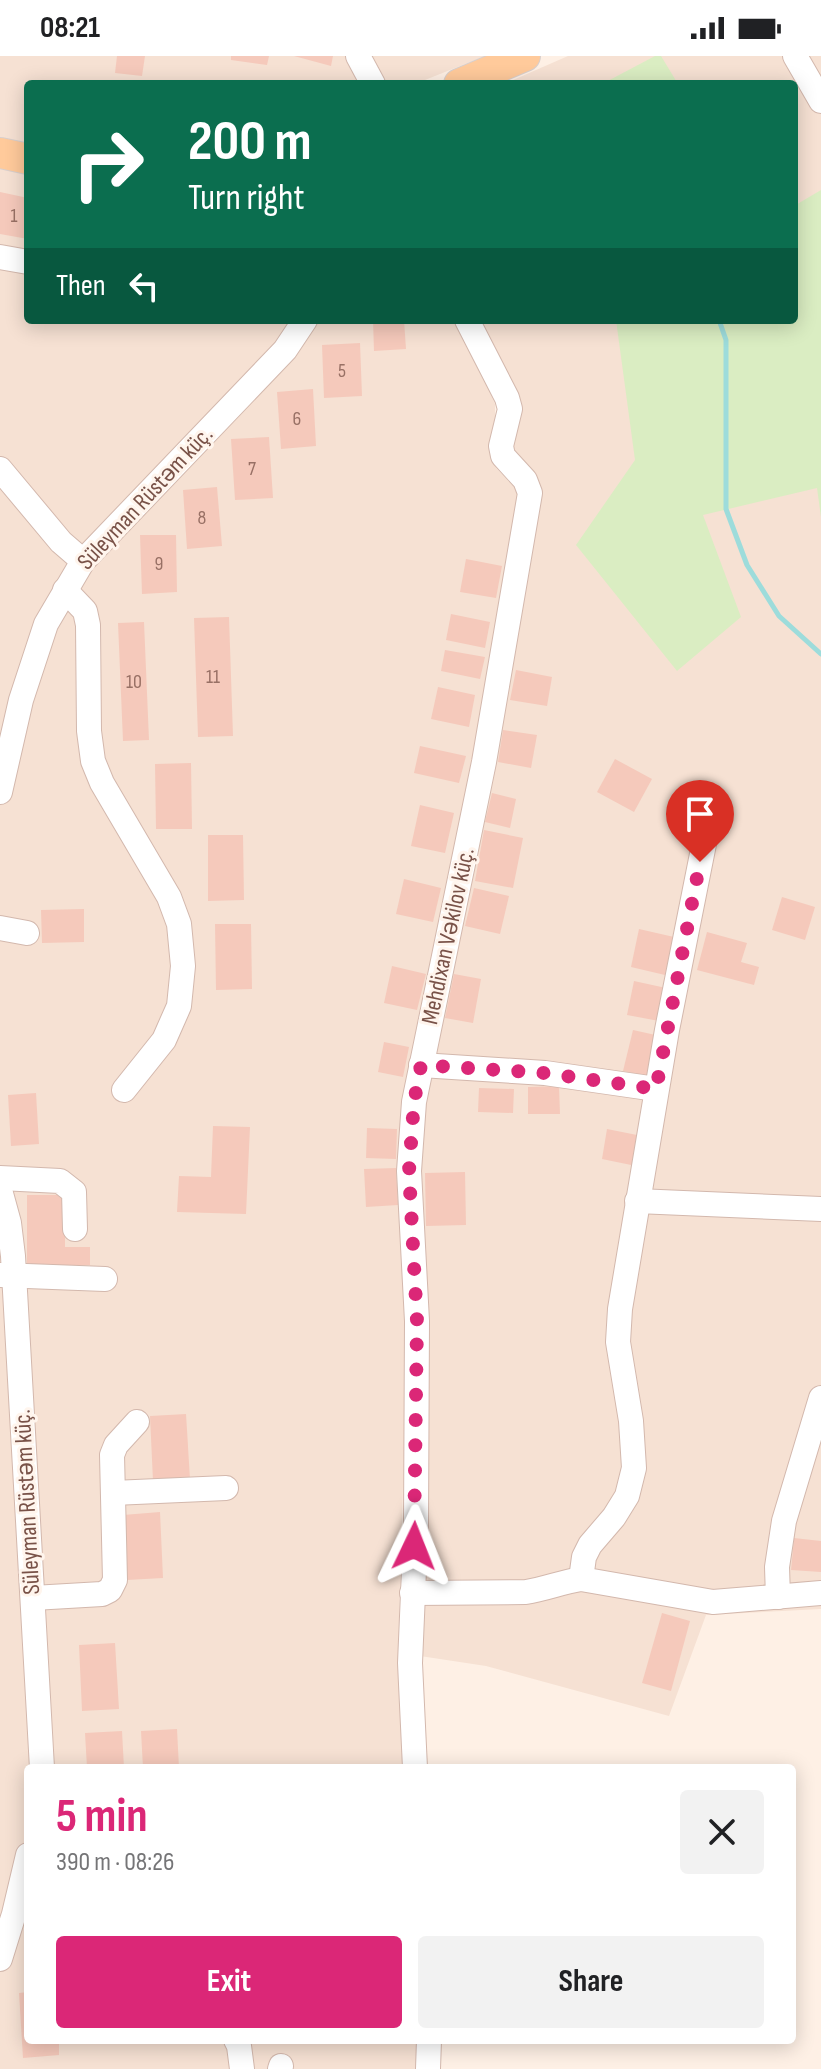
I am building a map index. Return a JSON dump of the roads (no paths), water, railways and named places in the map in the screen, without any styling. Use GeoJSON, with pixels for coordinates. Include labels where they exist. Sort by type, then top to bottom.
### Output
{"type":"FeatureCollection","features":[{"type":"Feature","properties":{"kind":"main road"},"geometry":{"type":"LineString","coordinates":[[468,80],[525,56]]}},
{"type":"Feature","properties":{"kind":"main road"},"geometry":{"type":"LineString","coordinates":[[0,153],[24,158]]}},
{"type":"Feature","properties":{"kind":"street"},"geometry":{"type":"LineString","coordinates":[[358,56],[371,80]]}},
{"type":"Feature","properties":{"kind":"street"},"geometry":{"type":"LineString","coordinates":[[795,56],[821,101]]}},
{"type":"Feature","properties":{"kind":"street"},"geometry":{"type":"LineString","coordinates":[[0,257],[24,261]]}},
{"type":"Feature","properties":{"kind":"street","name":"Süleyman Rüstəm küç."},"geometry":{"type":"LineString","coordinates":[[0,792],[21,700],[46,624],[83,561],[285,350],[302,324]]}},
{"type":"Feature","properties":{"kind":"street","name":"Mehdixan Vəkilov küç."},"geometry":{"type":"LineString","coordinates":[[415,1764],[410,1663],[416,1523],[417,1321],[409,1171],[414,1102],[484,762],[530,493],[525,480],[503,456],[501,446],[510,409],[469,324]]}},
{"type":"Feature","properties":{"kind":"street"},"geometry":{"type":"LineString","coordinates":[[0,469],[61,542],[83,561]]}},
{"type":"Feature","properties":{"kind":"street"},"geometry":{"type":"LineString","coordinates":[[65,590],[85,611],[88,625],[89,731],[93,761],[102,783],[169,897],[179,924],[183,966],[179,1006],[164,1040],[124,1090]]}},
{"type":"Feature","properties":{"kind":"street"},"geometry":{"type":"LineString","coordinates":[[581,1579],[584,1557],[627,1496],[634,1468],[631,1421],[618,1342],[620,1309],[656,1089],[706,834]]}},
{"type":"Feature","properties":{"kind":"street"},"geometry":{"type":"LineString","coordinates":[[0,928],[27,933]]}},
{"type":"Feature","properties":{"kind":"street"},"geometry":{"type":"LineString","coordinates":[[421,1065],[545,1073],[656,1089]]}},
{"type":"Feature","properties":{"kind":"street"},"geometry":{"type":"LineString","coordinates":[[0,1178],[60,1181],[68,1186],[74,1192],[75,1229]]}},
{"type":"Feature","properties":{"kind":"street","name":"Süleyman Rüstəm küç."},"geometry":{"type":"LineString","coordinates":[[0,1190],[9,1223],[7,1275],[33,1598],[42,1764]]}},
{"type":"Feature","properties":{"kind":"street"},"geometry":{"type":"LineString","coordinates":[[637,1201],[821,1209]]}},
{"type":"Feature","properties":{"kind":"street"},"geometry":{"type":"LineString","coordinates":[[7,1275],[105,1279]]}},
{"type":"Feature","properties":{"kind":"street"},"geometry":{"type":"LineString","coordinates":[[778,1597],[777,1567],[784,1521],[821,1398]]}},
{"type":"Feature","properties":{"kind":"street"},"geometry":{"type":"LineString","coordinates":[[33,1598],[102,1594],[110,1590],[115,1580],[112,1455],[116,1445],[137,1422]]}},
{"type":"Feature","properties":{"kind":"street"},"geometry":{"type":"LineString","coordinates":[[113,1493],[226,1488]]}},
{"type":"Feature","properties":{"kind":"street"},"geometry":{"type":"LineString","coordinates":[[412,1593],[526,1592],[581,1579],[713,1602],[821,1593]]}},
{"type":"Feature","properties":{"kind":"street"},"geometry":{"type":"LineString","coordinates":[[0,1959],[24,1872]]}},
{"type":"Feature","properties":{"kind":"street"},"geometry":{"type":"LineString","coordinates":[[237,2044],[242,2069]]}},
{"type":"Feature","properties":{"kind":"street"},"geometry":{"type":"LineString","coordinates":[[428,2069],[429,2044]]}},
{"type":"Feature","properties":{"kind":"waterway"},"geometry":{"type":"LineString","coordinates":[[720,324],[726,340],[726,509],[747,565],[779,616],[821,654]]}}]}
